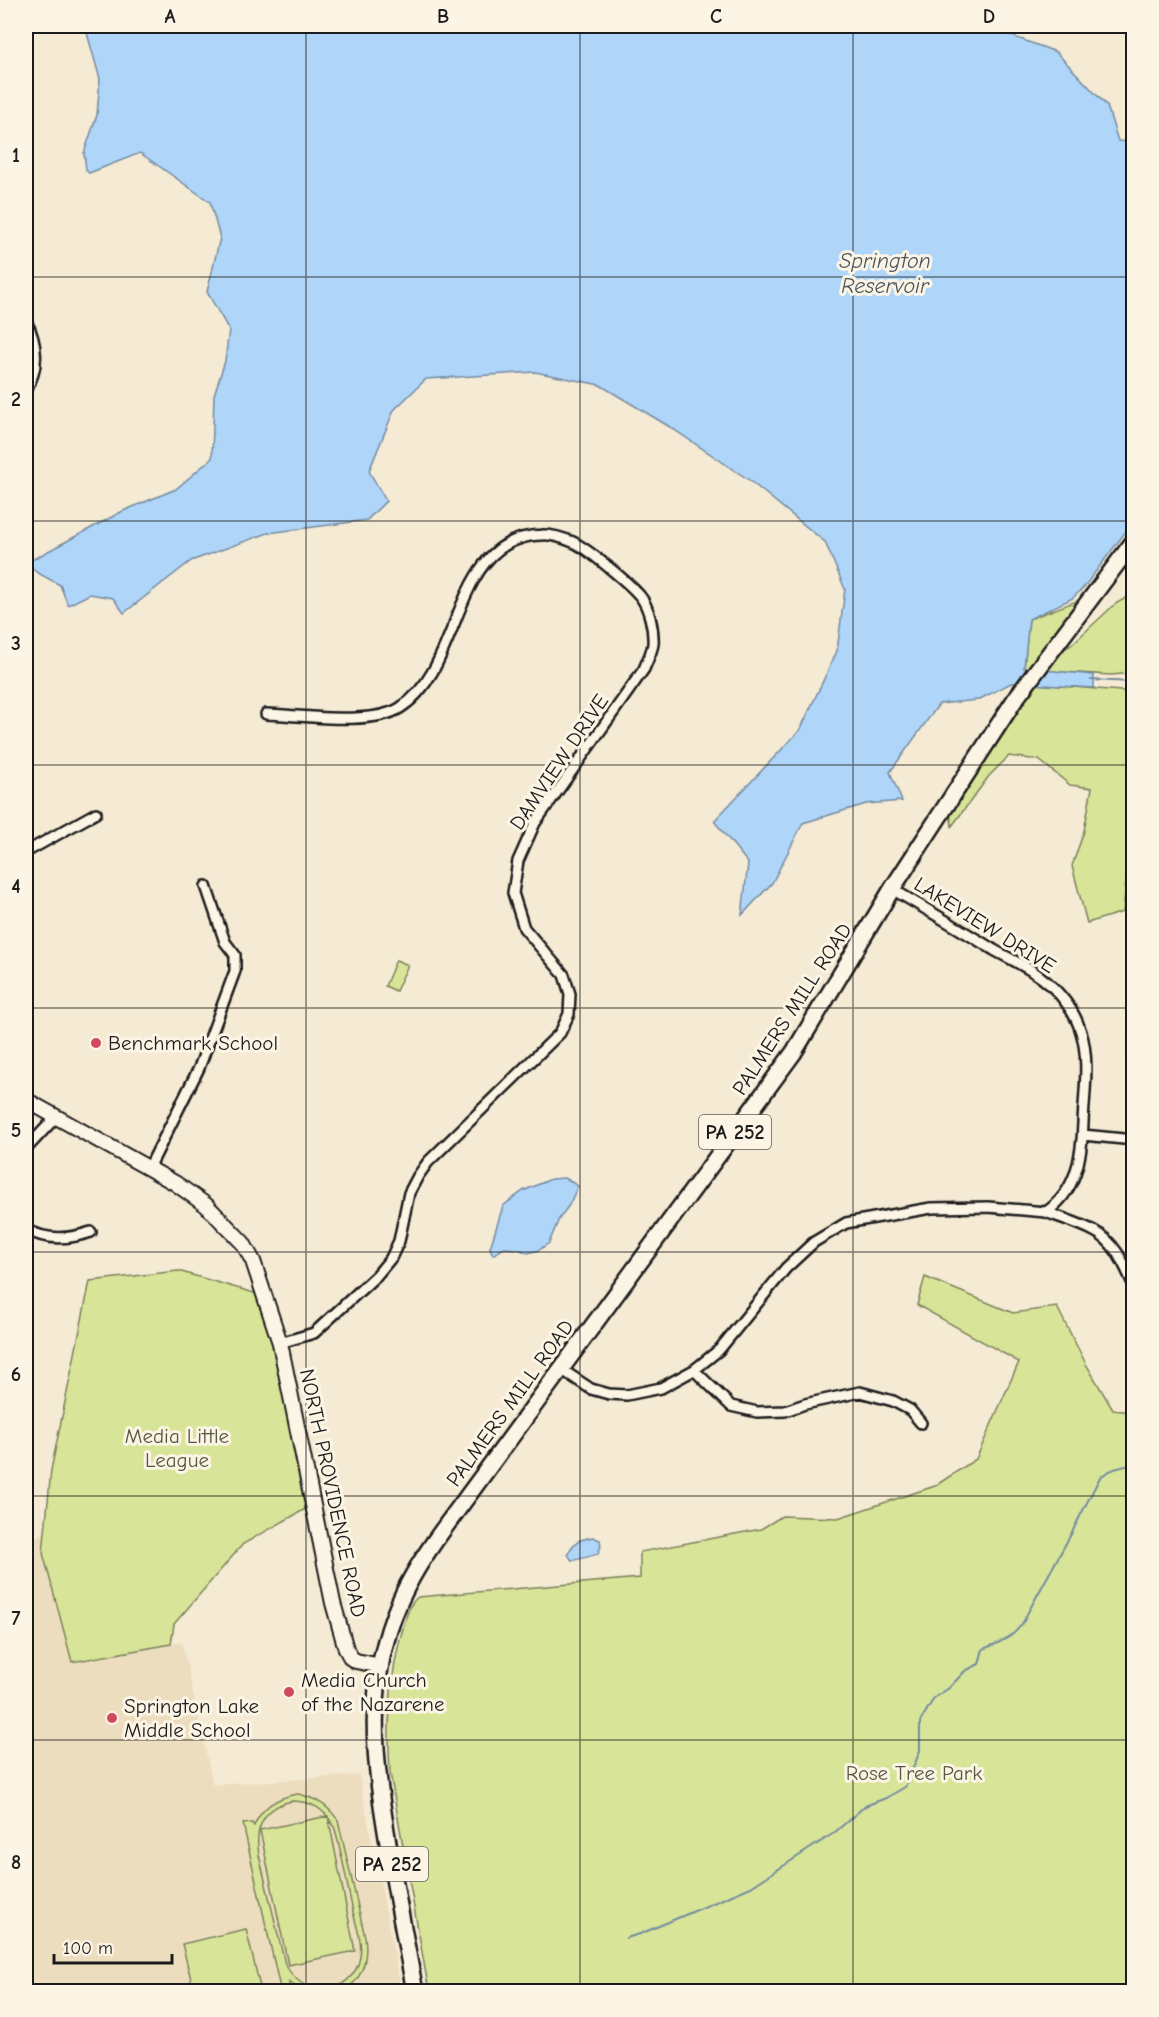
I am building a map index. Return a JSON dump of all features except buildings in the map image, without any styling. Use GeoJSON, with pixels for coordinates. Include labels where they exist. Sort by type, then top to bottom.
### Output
{"type":"FeatureCollection","features":[{"type":"Feature","properties":{"kind":"main road","name":"PALMERS MILL ROAD"},"geometry":{"type":"LineString","coordinates":[[381,1666],[399,1602],[430,1548],[794,1052],[892,889],[1017,698],[1048,653],[1134,541]]}},
{"type":"Feature","properties":{"kind":"main road","name":"NORTH PROVIDENCE ROAD"},"geometry":{"type":"LineString","coordinates":[[26,1100],[176,1184],[206,1205],[243,1243],[253,1261],[280,1343],[333,1603],[345,1646],[348,1654],[356,1661],[381,1666]]}},
{"type":"Feature","properties":{"kind":"main road","name":"PA 252"},"geometry":{"type":"LineString","coordinates":[[381,1666],[374,1732],[378,1778],[415,1992]]}},
{"type":"Feature","properties":{"kind":"street"},"geometry":{"type":"LineString","coordinates":[[26,321],[35,346],[36,367],[26,389]]}},
{"type":"Feature","properties":{"kind":"street","name":"DAMVIEW DRIVE"},"geometry":{"type":"LineString","coordinates":[[266,714],[378,717],[400,708],[419,692],[436,664],[474,578],[483,564],[491,555],[517,538],[550,534],[574,543],[631,586],[642,599],[652,629],[653,645],[644,669],[535,823],[518,861],[513,893],[524,928],[564,975],[570,994],[569,1014],[560,1033],[428,1162],[409,1193],[399,1241],[391,1258],[377,1275],[314,1333],[280,1343]]}},
{"type":"Feature","properties":{"kind":"street"},"geometry":{"type":"LineString","coordinates":[[26,852],[96,813]]}},
{"type":"Feature","properties":{"kind":"street"},"geometry":{"type":"LineString","coordinates":[[149,1168],[199,1068],[235,970],[235,955],[225,942],[206,886]]}},
{"type":"Feature","properties":{"kind":"street","name":"LAKEVIEW DRIVE"},"geometry":{"type":"LineString","coordinates":[[892,889],[1041,977],[1064,1000],[1076,1018],[1082,1033],[1085,1057],[1083,1135],[1078,1167],[1072,1184],[1059,1203],[1046,1212]]}},
{"type":"Feature","properties":{"kind":"street"},"geometry":{"type":"LineString","coordinates":[[26,1149],[56,1117]]}},
{"type":"Feature","properties":{"kind":"street"},"geometry":{"type":"LineString","coordinates":[[1083,1135],[1134,1140]]}},
{"type":"Feature","properties":{"kind":"street"},"geometry":{"type":"LineString","coordinates":[[561,1369],[591,1389],[609,1394],[627,1395],[661,1388],[694,1370],[719,1350],[786,1268],[814,1242],[846,1223],[931,1208],[988,1207],[1046,1212],[1095,1231],[1111,1244],[1123,1261],[1134,1286]]}},
{"type":"Feature","properties":{"kind":"street"},"geometry":{"type":"LineString","coordinates":[[26,1229],[50,1238],[75,1237],[91,1232]]}},
{"type":"Feature","properties":{"kind":"street"},"geometry":{"type":"LineString","coordinates":[[694,1370],[731,1406],[757,1412],[785,1411],[805,1404],[860,1392],[893,1401],[910,1410],[921,1423]]}},
{"type":"Feature","properties":{"kind":"shaded area","name":"Springton Lake Middle School"},"geometry":{"type":"Polygon","coordinates":[[[45,1533],[43,1553],[72,1662],[182,1642],[213,1785],[359,1775],[401,1989],[394,1992],[26,1992],[26,1540],[45,1533]]]}},
{"type":"Feature","properties":{"kind":"green space"},"geometry":{"type":"Polygon","coordinates":[[[1133,594],[1133,673],[1111,675],[1047,671],[1060,651],[1070,646],[1115,604],[1133,594]]]}},
{"type":"Feature","properties":{"kind":"green space"},"geometry":{"type":"Polygon","coordinates":[[[1079,600],[1028,669],[1024,669],[1029,619],[1079,600]]]}},
{"type":"Feature","properties":{"kind":"green space"},"geometry":{"type":"Polygon","coordinates":[[[1036,684],[1133,692],[1133,864],[1127,872],[1123,912],[1087,923],[1072,866],[1084,831],[1092,788],[1070,785],[1039,760],[1009,756],[989,776],[952,826],[950,813],[1036,684]]]}},
{"type":"Feature","properties":{"kind":"green space"},"geometry":{"type":"Polygon","coordinates":[[[396,960],[408,965],[396,991],[385,986],[396,960]]]}},
{"type":"Feature","properties":{"kind":"green space"},"geometry":{"type":"Polygon","coordinates":[[[1133,1040],[1133,1066],[1127,1063],[1128,1042],[1133,1040]]]}},
{"type":"Feature","properties":{"kind":"green space","name":"Media Little League"},"geometry":{"type":"Polygon","coordinates":[[[178,1271],[265,1296],[309,1507],[243,1544],[174,1624],[171,1644],[72,1662],[43,1553],[51,1470],[90,1281],[178,1271]]]}},
{"type":"Feature","properties":{"kind":"green space","name":"Rose Tree Park"},"geometry":{"type":"Polygon","coordinates":[[[925,1277],[1013,1313],[1057,1307],[1113,1410],[1133,1412],[1133,1991],[429,1991],[390,1773],[389,1754],[392,1680],[399,1643],[412,1603],[418,1597],[640,1578],[640,1552],[761,1529],[782,1516],[838,1518],[935,1486],[976,1459],[1019,1362],[917,1305],[925,1277]]]}},
{"type":"Feature","properties":{"kind":"green space"},"geometry":{"type":"Polygon","coordinates":[[[298,1794],[316,1800],[330,1810],[338,1820],[365,1937],[366,1953],[360,1975],[350,1986],[338,1992],[305,1991],[289,1982],[289,1986],[280,1988],[243,1824],[252,1823],[254,1826],[266,1808],[290,1795],[298,1794]],[[292,1801],[274,1808],[263,1820],[258,1836],[259,1855],[285,1964],[292,1975],[306,1986],[318,1989],[332,1988],[343,1983],[356,1969],[361,1951],[360,1938],[334,1826],[317,1807],[292,1801]]]}},
{"type":"Feature","properties":{"kind":"green space"},"geometry":{"type":"Polygon","coordinates":[[[328,1816],[355,1951],[288,1965],[260,1830],[328,1816]]]}},
{"type":"Feature","properties":{"kind":"green space"},"geometry":{"type":"Polygon","coordinates":[[[246,1929],[261,1991],[194,1991],[182,1944],[246,1929]]]}},
{"type":"Feature","properties":{"kind":"water","name":"Springton Reservoir"},"geometry":{"type":"Polygon","coordinates":[[[85,26],[1006,26],[1009,35],[1056,52],[1107,106],[1118,141],[1133,142],[1133,522],[1084,587],[1073,598],[1029,619],[1024,668],[1094,675],[1094,688],[1011,683],[978,700],[939,704],[890,772],[902,801],[866,804],[803,823],[772,883],[742,915],[748,863],[714,821],[800,730],[837,651],[845,589],[825,542],[749,480],[670,427],[600,385],[535,372],[426,379],[394,410],[369,471],[386,501],[367,520],[268,533],[191,561],[124,613],[113,598],[90,594],[68,605],[60,585],[36,572],[26,563],[123,511],[176,489],[212,458],[214,395],[225,361],[229,330],[207,292],[220,238],[210,202],[140,153],[89,173],[86,170],[84,153],[97,115],[100,79],[85,26]]]}},
{"type":"Feature","properties":{"kind":"water"},"geometry":{"type":"Polygon","coordinates":[[[565,1178],[578,1186],[559,1219],[549,1243],[539,1250],[528,1253],[518,1249],[504,1248],[493,1255],[490,1248],[503,1206],[523,1191],[551,1179],[565,1178]]]}},
{"type":"Feature","properties":{"kind":"water"},"geometry":{"type":"Polygon","coordinates":[[[593,1537],[600,1540],[601,1546],[598,1554],[572,1561],[568,1554],[572,1547],[581,1540],[593,1537]]]}},
{"type":"Feature","properties":{"kind":"waterway"},"geometry":{"type":"LineString","coordinates":[[1091,680],[1134,682]]}},
{"type":"Feature","properties":{"kind":"waterway"},"geometry":{"type":"LineString","coordinates":[[626,1938],[751,1887],[834,1833],[865,1806],[905,1787],[920,1751],[920,1722],[934,1698],[949,1688],[965,1671],[979,1664],[983,1649],[1003,1640],[1020,1627],[1100,1477],[1116,1468],[1134,1465]]}},
{"type":"Feature","properties":{"kind":"place","name":"Benchmark School"},"geometry":{"type":"Point","coordinates":[96,1043]}},
{"type":"Feature","properties":{"kind":"place","name":"Media Church of the Nazarene"},"geometry":{"type":"Point","coordinates":[289,1692]}},
{"type":"Feature","properties":{"kind":"place","name":"Springton Lake Middle School"},"geometry":{"type":"Point","coordinates":[112,1718]}}]}
